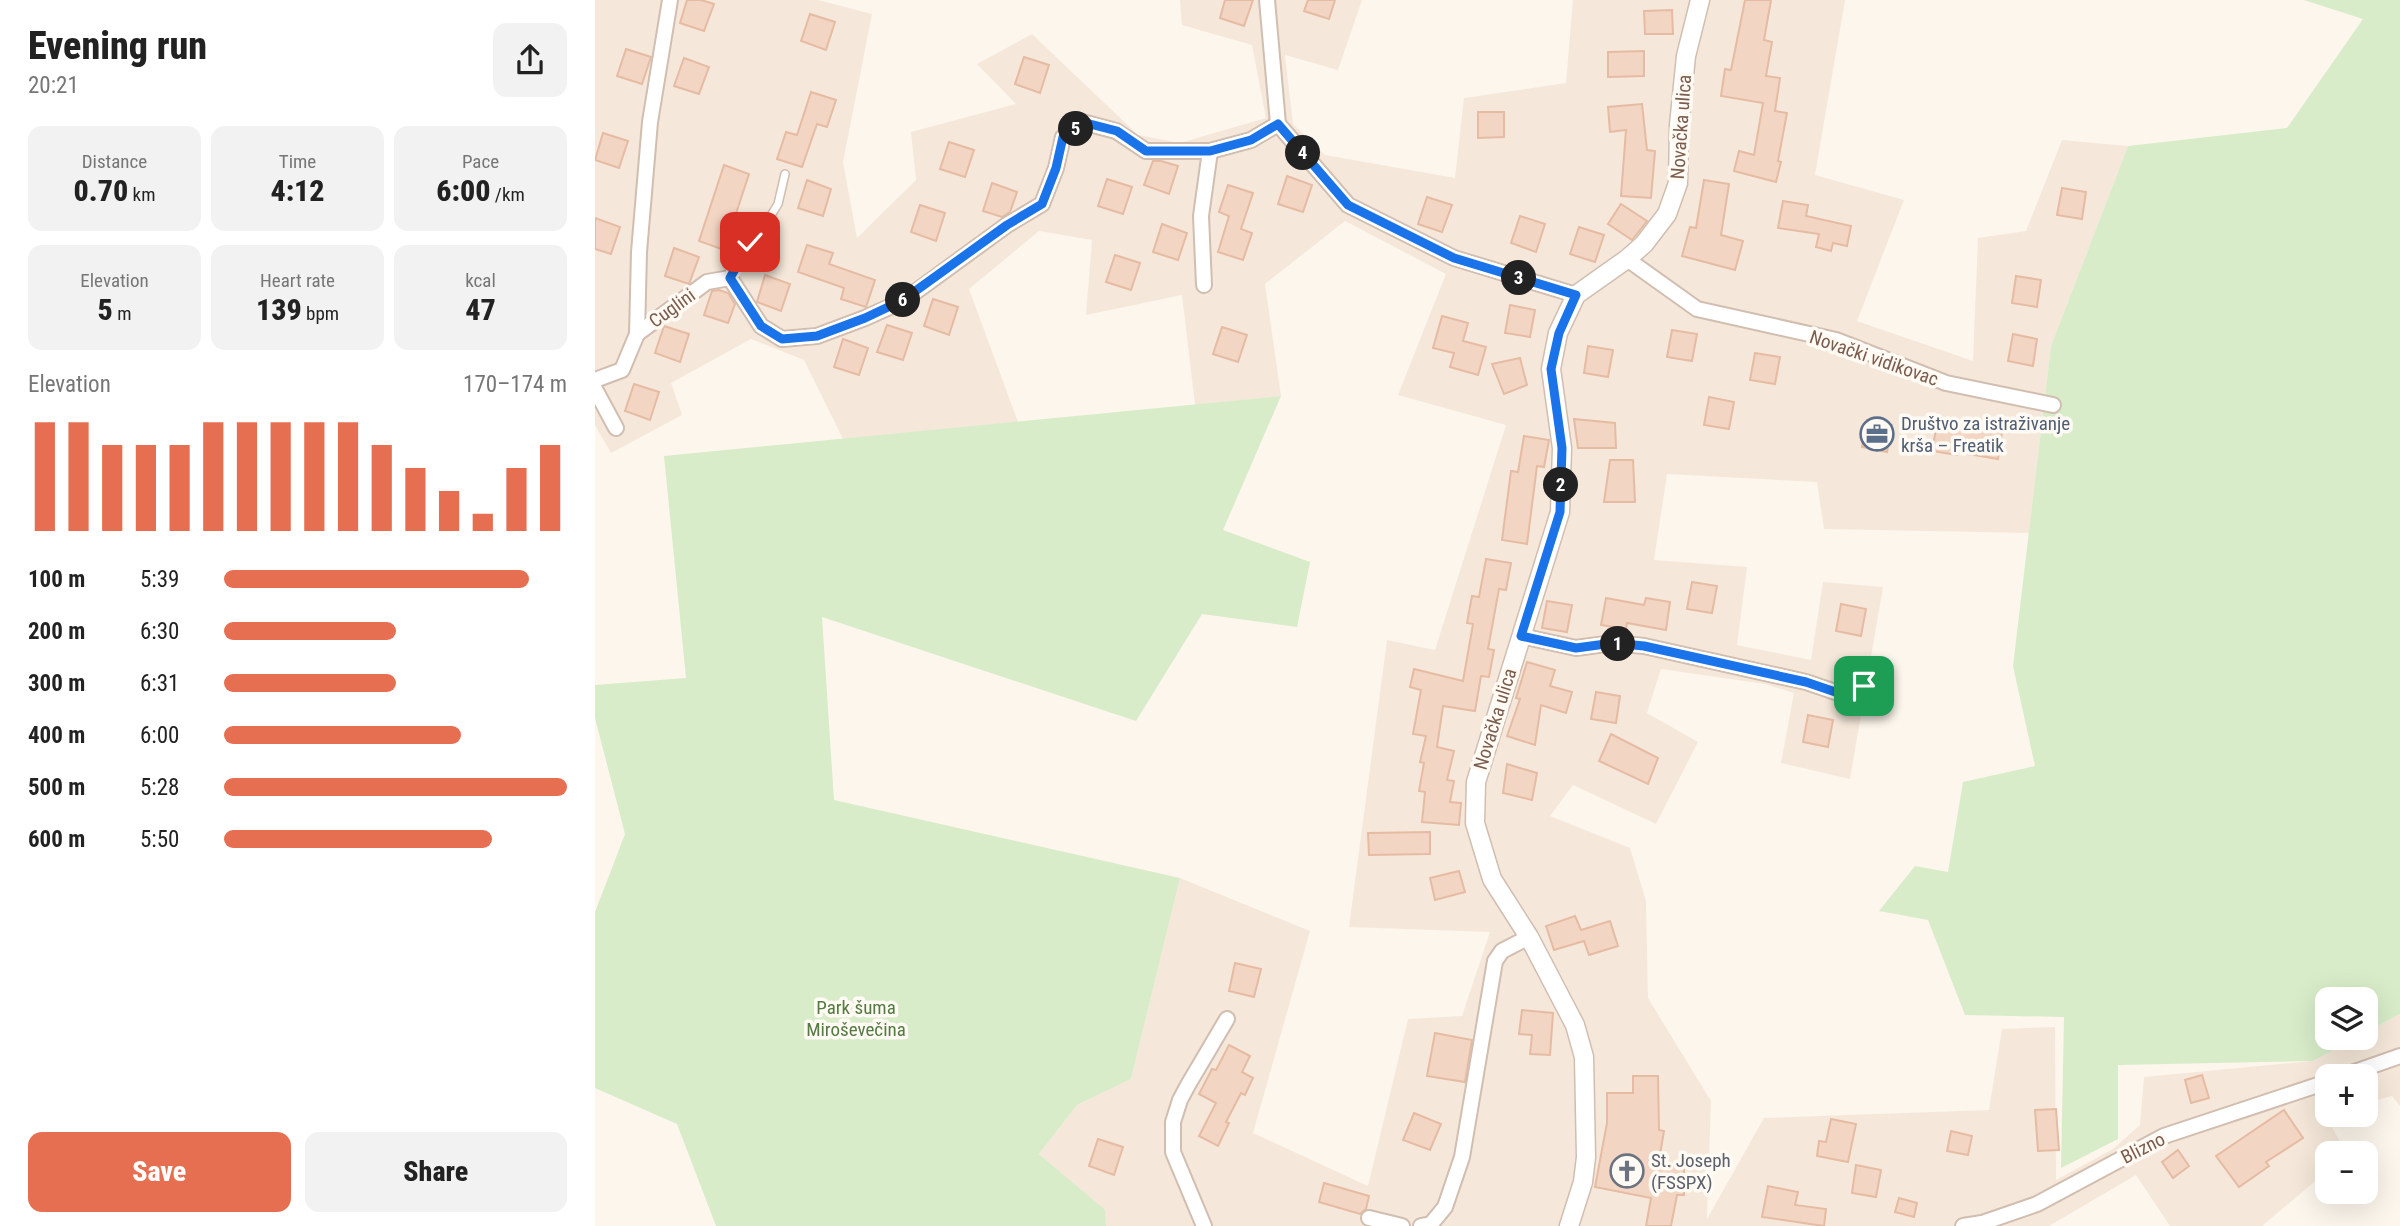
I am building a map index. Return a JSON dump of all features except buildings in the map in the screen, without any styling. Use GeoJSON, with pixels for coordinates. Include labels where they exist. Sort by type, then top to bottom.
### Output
{"type":"FeatureCollection","features":[{"type":"Feature","properties":{"kind":"street","name":"Cuglini"},"geometry":{"type":"LineString","coordinates":[[595,380],[622,370],[637,334],[639,252],[650,122],[670,0]]}},
{"type":"Feature","properties":{"kind":"street"},"geometry":{"type":"LineString","coordinates":[[1267,0],[1278,124],[1348,205],[1454,258],[1576,295]]}},
{"type":"Feature","properties":{"kind":"street","name":"Novačka ulica"},"geometry":{"type":"LineString","coordinates":[[1569,1226],[1583,1182],[1586,1157],[1584,1057],[1574,1025],[1529,937],[1492,879],[1475,823],[1476,782],[1560,512],[1562,448],[1551,369],[1559,333],[1576,295],[1644,244],[1667,214],[1678,183],[1679,125],[1686,56],[1700,0]]}},
{"type":"Feature","properties":{"kind":"street"},"geometry":{"type":"LineString","coordinates":[[730,278],[761,326],[782,339],[817,336],[903,300],[1007,225],[1042,204],[1056,168],[1063,137],[1086,123],[1117,131],[1146,151],[1210,151],[1251,140],[1278,124]]}},
{"type":"Feature","properties":{"kind":"street"},"geometry":{"type":"LineString","coordinates":[[1204,285],[1202,216],[1210,151]]}},
{"type":"Feature","properties":{"kind":"street","name":"Novački vidikovac"},"geometry":{"type":"LineString","coordinates":[[1627,259],[1697,309],[1836,340],[1946,383],[2053,405]]}},
{"type":"Feature","properties":{"kind":"street","name":"Cuglini"},"geometry":{"type":"LineString","coordinates":[[637,334],[707,282],[730,278]]}},
{"type":"Feature","properties":{"kind":"street"},"geometry":{"type":"LineString","coordinates":[[595,389],[616,428]]}},
{"type":"Feature","properties":{"kind":"street"},"geometry":{"type":"LineString","coordinates":[[1521,636],[1576,648],[1613,643],[1644,646],[1806,682],[1847,696],[1864,686]]}},
{"type":"Feature","properties":{"kind":"street"},"geometry":{"type":"LineString","coordinates":[[1421,1226],[1431,1224],[1445,1207],[1457,1175],[1495,961],[1502,951],[1529,937]]}},
{"type":"Feature","properties":{"kind":"street"},"geometry":{"type":"LineString","coordinates":[[1204,1226],[1173,1152],[1173,1122],[1188,1085],[1227,1019]]}},
{"type":"Feature","properties":{"kind":"street"},"geometry":{"type":"LineString","coordinates":[[2377,1064],[2400,1056]]}},
{"type":"Feature","properties":{"kind":"street","name":"Blizno"},"geometry":{"type":"LineString","coordinates":[[1963,1226],[1982,1223],[2037,1204],[2164,1136],[2315,1086]]}},
{"type":"Feature","properties":{"kind":"street"},"geometry":{"type":"LineString","coordinates":[[1370,1218],[1402,1226]]}},
{"type":"Feature","properties":{"kind":"lane"},"geometry":{"type":"LineString","coordinates":[[730,278],[750,242],[778,204],[785,174]]}},
{"type":"Feature","properties":{"kind":"shaded area"},"geometry":{"type":"Polygon","coordinates":[[[595,0],[818,0],[872,14],[843,162],[857,238],[916,180],[911,132],[1016,104],[977,64],[1032,34],[1138,135],[1180,143],[1266,118],[1252,45],[1182,25],[1180,0],[1362,0],[1338,70],[1285,55],[1293,124],[1325,155],[1455,178],[1464,98],[1566,83],[1573,0],[1845,0],[1815,175],[1904,200],[1857,321],[1973,361],[1978,238],[2026,231],[2062,140],[2128,146],[2051,346],[2029,533],[1824,529],[1817,482],[1667,474],[1654,560],[1747,567],[1737,645],[1811,660],[1823,582],[1883,587],[1850,779],[1781,763],[1794,693],[1765,684],[1661,669],[1647,713],[1698,742],[1656,824],[1573,785],[1550,816],[1630,848],[1646,901],[1648,998],[1711,1101],[1707,1219],[1764,1118],[1989,1110],[2002,1029],[2055,1027],[2056,1180],[2113,1149],[2140,1125],[2144,1077],[2313,1061],[2334,1050],[2378,1050],[2378,1026],[2400,1014],[2400,1106],[2392,1096],[2378,1100],[2378,1064],[2315,1064],[2315,1127],[2332,1127],[2340,1141],[2315,1141],[2315,1181],[2262,1226],[2170,1226],[2136,1175],[2049,1226],[1106,1226],[1104,1210],[1039,1154],[1077,1105],[1131,1079],[1180,878],[1310,931],[1253,1133],[1368,1186],[1408,1019],[1462,1016],[1490,932],[1349,927],[1387,640],[1435,650],[1506,425],[1398,395],[1446,274],[1345,221],[1265,284],[1281,396],[1195,405],[1182,295],[1086,315],[1092,240],[1039,231],[969,289],[1018,422],[843,439],[804,360],[751,339],[671,383],[682,415],[611,453],[595,425],[595,0]]]}},
{"type":"Feature","properties":{"kind":"green space"},"geometry":{"type":"Polygon","coordinates":[[[2304,0],[2400,0],[2400,1014],[2378,1026],[2378,987],[2315,987],[2315,1050],[2334,1050],[2313,1061],[2118,1065],[2118,1139],[2061,1168],[2064,1017],[1965,1015],[1928,920],[1879,911],[1915,866],[1948,872],[1963,782],[2035,766],[2013,666],[2051,346],[2128,146],[2287,128],[2363,19],[2304,0]]]}},
{"type":"Feature","properties":{"kind":"green space","name":"Park šuma Miroševečina"},"geometry":{"type":"Polygon","coordinates":[[[1281,396],[1223,530],[1310,562],[1297,627],[1202,614],[1136,721],[822,617],[834,800],[1180,878],[1131,1079],[1077,1105],[1039,1154],[1105,1210],[1106,1226],[716,1226],[677,1124],[595,1088],[595,912],[625,834],[595,718],[595,685],[686,678],[664,456],[1281,396]]]}},
{"type":"Feature","properties":{"kind":"place","name":"Društvo za istraživanje krša – Freatik"},"geometry":{"type":"Point","coordinates":[1877,434]}},
{"type":"Feature","properties":{"kind":"place","name":"St. Joseph (FSSPX)"},"geometry":{"type":"Point","coordinates":[1627,1171]}},
{"type":"Feature","properties":{"kind":"route"},"geometry":{"type":"LineString","coordinates":[[750,242],[730,278],[761,326],[782,339],[817,336],[903,300],[1007,225],[1042,204],[1056,168],[1063,137],[1086,123],[1117,131],[1146,151],[1210,151],[1251,140],[1278,124],[1348,205],[1454,258],[1576,295],[1559,333],[1551,369],[1562,448],[1560,512],[1521,636],[1576,648],[1613,643],[1644,646],[1806,682],[1847,696],[1864,686]]}}]}
